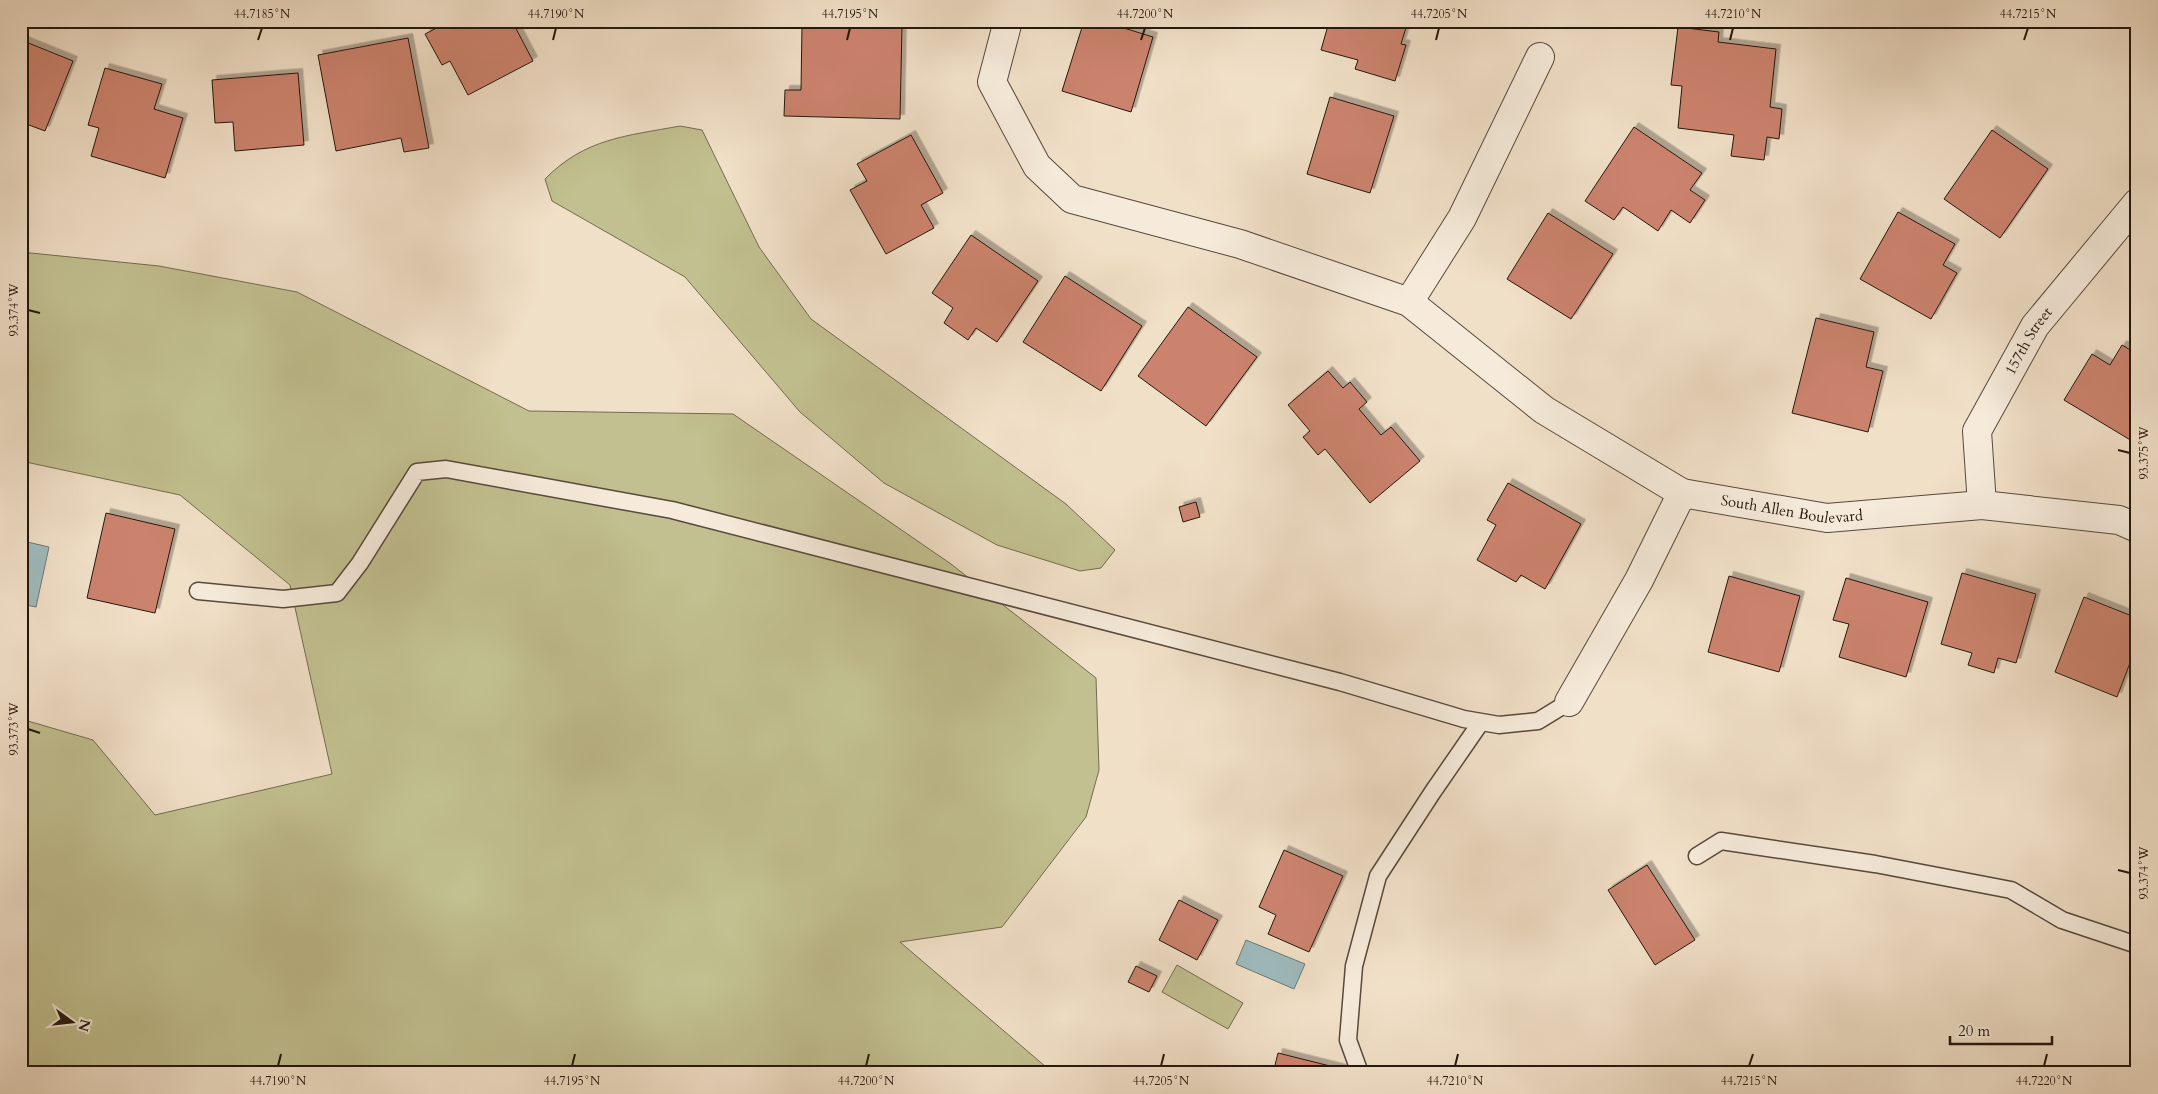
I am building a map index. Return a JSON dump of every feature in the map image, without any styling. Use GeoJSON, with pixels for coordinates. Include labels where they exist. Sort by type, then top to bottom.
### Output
{"type":"FeatureCollection","features":[{"type":"Feature","properties":{"kind":"street"},"geometry":{"type":"LineString","coordinates":[[1008,21],[992,82],[1038,166],[1072,199],[1240,244],[1409,302],[1544,410],[1682,493],[1639,580],[1569,702]]}},
{"type":"Feature","properties":{"kind":"street"},"geometry":{"type":"LineString","coordinates":[[1409,302],[1462,218],[1540,57]]}},
{"type":"Feature","properties":{"kind":"street","name":"157th Street"},"geometry":{"type":"LineString","coordinates":[[1982,505],[1977,431],[2035,326],[2137,203]]}},
{"type":"Feature","properties":{"kind":"street","name":"South Allen Boulevard"},"geometry":{"type":"LineString","coordinates":[[1682,493],[1827,518],[1982,505],[2119,520],[2137,528]]}},
{"type":"Feature","properties":{"kind":"lane"},"geometry":{"type":"LineString","coordinates":[[198,591],[283,599],[337,593],[360,563],[417,472],[446,469],[672,510],[1340,682],[1464,719],[1500,725],[1538,721],[1569,702]]}},
{"type":"Feature","properties":{"kind":"lane"},"geometry":{"type":"LineString","coordinates":[[1360,1073],[1348,1040],[1353,975],[1378,876],[1481,722]]}},
{"type":"Feature","properties":{"kind":"lane"},"geometry":{"type":"LineString","coordinates":[[1697,856],[1721,841],[1875,864],[2011,890],[2062,920],[2137,945]]}},
{"type":"Feature","properties":{"kind":"shaded area"},"geometry":{"type":"Polygon","coordinates":[[[680,126],[702,130],[759,247],[811,319],[1066,504],[1115,550],[1101,568],[1080,571],[997,545],[884,483],[800,412],[685,277],[552,201],[545,179],[560,165],[576,155],[591,147],[625,136],[680,126]]]}},
{"type":"Feature","properties":{"kind":"shaded area"},"geometry":{"type":"Polygon","coordinates":[[[21,252],[159,266],[297,292],[529,411],[733,414],[951,564],[1096,678],[1099,770],[1086,817],[1002,927],[900,942],[1053,1073],[21,1073],[21,719],[93,740],[155,815],[332,774],[290,585],[180,495],[21,461],[21,252]]]}},
{"type":"Feature","properties":{"kind":"shaded area"},"geometry":{"type":"Polygon","coordinates":[[[1177,965],[1243,1003],[1228,1029],[1162,992],[1177,965]]]}},
{"type":"Feature","properties":{"kind":"water"},"geometry":{"type":"Polygon","coordinates":[[[23,541],[49,547],[36,607],[21,604],[21,550],[23,541]]]}},
{"type":"Feature","properties":{"kind":"water"},"geometry":{"type":"Polygon","coordinates":[[[1246,940],[1305,964],[1294,989],[1236,964],[1246,940]]]}},
{"type":"Feature","properties":{"kind":"building"},"geometry":{"type":"Polygon","coordinates":[[[450,21],[512,21],[533,61],[468,95],[450,61],[442,65],[425,34],[450,21]]]}},
{"type":"Feature","properties":{"kind":"building"},"geometry":{"type":"Polygon","coordinates":[[[1084,21],[1101,21],[1153,37],[1131,112],[1062,91],[1084,21]]]}},
{"type":"Feature","properties":{"kind":"building"},"geometry":{"type":"Polygon","coordinates":[[[1342,21],[1408,21],[1401,44],[1406,45],[1395,81],[1355,69],[1358,60],[1321,50],[1329,22],[1341,25],[1342,21]]]}},
{"type":"Feature","properties":{"kind":"building"},"geometry":{"type":"Polygon","coordinates":[[[802,24],[902,26],[900,119],[784,116],[785,90],[801,90],[802,24]]]}},
{"type":"Feature","properties":{"kind":"building"},"geometry":{"type":"Polygon","coordinates":[[[1678,27],[1719,32],[1718,42],[1776,49],[1770,107],[1782,109],[1779,139],[1767,137],[1764,160],[1731,156],[1734,135],[1678,128],[1682,86],[1671,85],[1678,27]]]}},
{"type":"Feature","properties":{"kind":"building"},"geometry":{"type":"Polygon","coordinates":[[[408,38],[429,148],[404,152],[401,138],[336,151],[318,55],[408,38]]]}},
{"type":"Feature","properties":{"kind":"building"},"geometry":{"type":"Polygon","coordinates":[[[21,40],[73,61],[45,131],[21,122],[21,40]]]}},
{"type":"Feature","properties":{"kind":"building"},"geometry":{"type":"Polygon","coordinates":[[[105,68],[162,84],[154,109],[183,118],[165,178],[91,156],[99,128],[88,125],[105,68]]]}},
{"type":"Feature","properties":{"kind":"building"},"geometry":{"type":"Polygon","coordinates":[[[298,73],[304,145],[235,151],[233,122],[215,123],[212,80],[298,73]]]}},
{"type":"Feature","properties":{"kind":"building"},"geometry":{"type":"Polygon","coordinates":[[[1330,97],[1394,116],[1370,193],[1307,174],[1330,97]]]}},
{"type":"Feature","properties":{"kind":"building"},"geometry":{"type":"Polygon","coordinates":[[[1634,127],[1702,173],[1690,190],[1705,200],[1690,223],[1671,210],[1658,231],[1623,207],[1614,220],[1585,201],[1634,127]]]}},
{"type":"Feature","properties":{"kind":"building"},"geometry":{"type":"Polygon","coordinates":[[[1992,130],[2048,169],[2000,238],[1944,199],[1992,130]]]}},
{"type":"Feature","properties":{"kind":"building"},"geometry":{"type":"Polygon","coordinates":[[[911,135],[943,193],[921,205],[934,228],[886,254],[850,190],[867,181],[857,164],[911,135]]]}},
{"type":"Feature","properties":{"kind":"building"},"geometry":{"type":"Polygon","coordinates":[[[1898,212],[1955,244],[1943,265],[1957,273],[1931,319],[1860,279],[1898,212]]]}},
{"type":"Feature","properties":{"kind":"building"},"geometry":{"type":"Polygon","coordinates":[[[1548,213],[1613,254],[1571,319],[1507,279],[1548,213]]]}},
{"type":"Feature","properties":{"kind":"building"},"geometry":{"type":"Polygon","coordinates":[[[971,235],[1038,281],[997,342],[976,328],[968,340],[944,323],[953,308],[932,293],[971,235]]]}},
{"type":"Feature","properties":{"kind":"building"},"geometry":{"type":"Polygon","coordinates":[[[1065,276],[1142,326],[1101,391],[1023,342],[1065,276]]]}},
{"type":"Feature","properties":{"kind":"building"},"geometry":{"type":"Polygon","coordinates":[[[1188,307],[1257,357],[1206,426],[1138,376],[1188,307]]]}},
{"type":"Feature","properties":{"kind":"building"},"geometry":{"type":"Polygon","coordinates":[[[1816,318],[1874,332],[1866,367],[1883,371],[1868,432],[1792,413],[1816,318]]]}},
{"type":"Feature","properties":{"kind":"building"},"geometry":{"type":"Polygon","coordinates":[[[2122,345],[2137,354],[2137,434],[2132,441],[2064,400],[2092,354],[2110,365],[2122,345]]]}},
{"type":"Feature","properties":{"kind":"building"},"geometry":{"type":"Polygon","coordinates":[[[1328,371],[1343,388],[1350,382],[1367,402],[1359,409],[1381,435],[1391,427],[1420,461],[1370,503],[1325,449],[1318,455],[1303,437],[1310,431],[1288,405],[1328,371]]]}},
{"type":"Feature","properties":{"kind":"building"},"geometry":{"type":"Polygon","coordinates":[[[1508,483],[1581,524],[1545,589],[1521,575],[1516,582],[1477,560],[1496,525],[1487,520],[1508,483]]]}},
{"type":"Feature","properties":{"kind":"building"},"geometry":{"type":"Polygon","coordinates":[[[1196,502],[1200,517],[1183,522],[1179,507],[1196,502]]]}},
{"type":"Feature","properties":{"kind":"building"},"geometry":{"type":"Polygon","coordinates":[[[106,513],[175,529],[155,613],[87,598],[106,513]]]}},
{"type":"Feature","properties":{"kind":"building"},"geometry":{"type":"Polygon","coordinates":[[[1962,573],[2036,594],[2016,663],[1998,658],[1994,673],[1968,665],[1972,653],[1941,644],[1962,573]]]}},
{"type":"Feature","properties":{"kind":"building"},"geometry":{"type":"Polygon","coordinates":[[[1729,576],[1800,596],[1779,672],[1708,652],[1729,576]]]}},
{"type":"Feature","properties":{"kind":"building"},"geometry":{"type":"Polygon","coordinates":[[[1846,578],[1928,602],[1906,677],[1839,657],[1849,624],[1833,620],[1846,578]]]}},
{"type":"Feature","properties":{"kind":"building"},"geometry":{"type":"Polygon","coordinates":[[[2084,597],[2137,618],[2137,656],[2133,655],[2117,697],[2055,672],[2084,597]]]}},
{"type":"Feature","properties":{"kind":"building"},"geometry":{"type":"Polygon","coordinates":[[[1284,850],[1343,876],[1309,952],[1268,934],[1276,915],[1259,907],[1284,850]]]}},
{"type":"Feature","properties":{"kind":"building"},"geometry":{"type":"Polygon","coordinates":[[[1647,865],[1695,940],[1655,965],[1608,890],[1647,865]]]}},
{"type":"Feature","properties":{"kind":"building"},"geometry":{"type":"Polygon","coordinates":[[[1179,900],[1218,920],[1197,960],[1159,940],[1179,900]]]}},
{"type":"Feature","properties":{"kind":"building"},"geometry":{"type":"Polygon","coordinates":[[[1136,966],[1157,976],[1149,992],[1128,982],[1136,966]]]}},
{"type":"Feature","properties":{"kind":"building"},"geometry":{"type":"Polygon","coordinates":[[[1278,1053],[1342,1069],[1342,1073],[1273,1073],[1278,1053]]]}}]}
